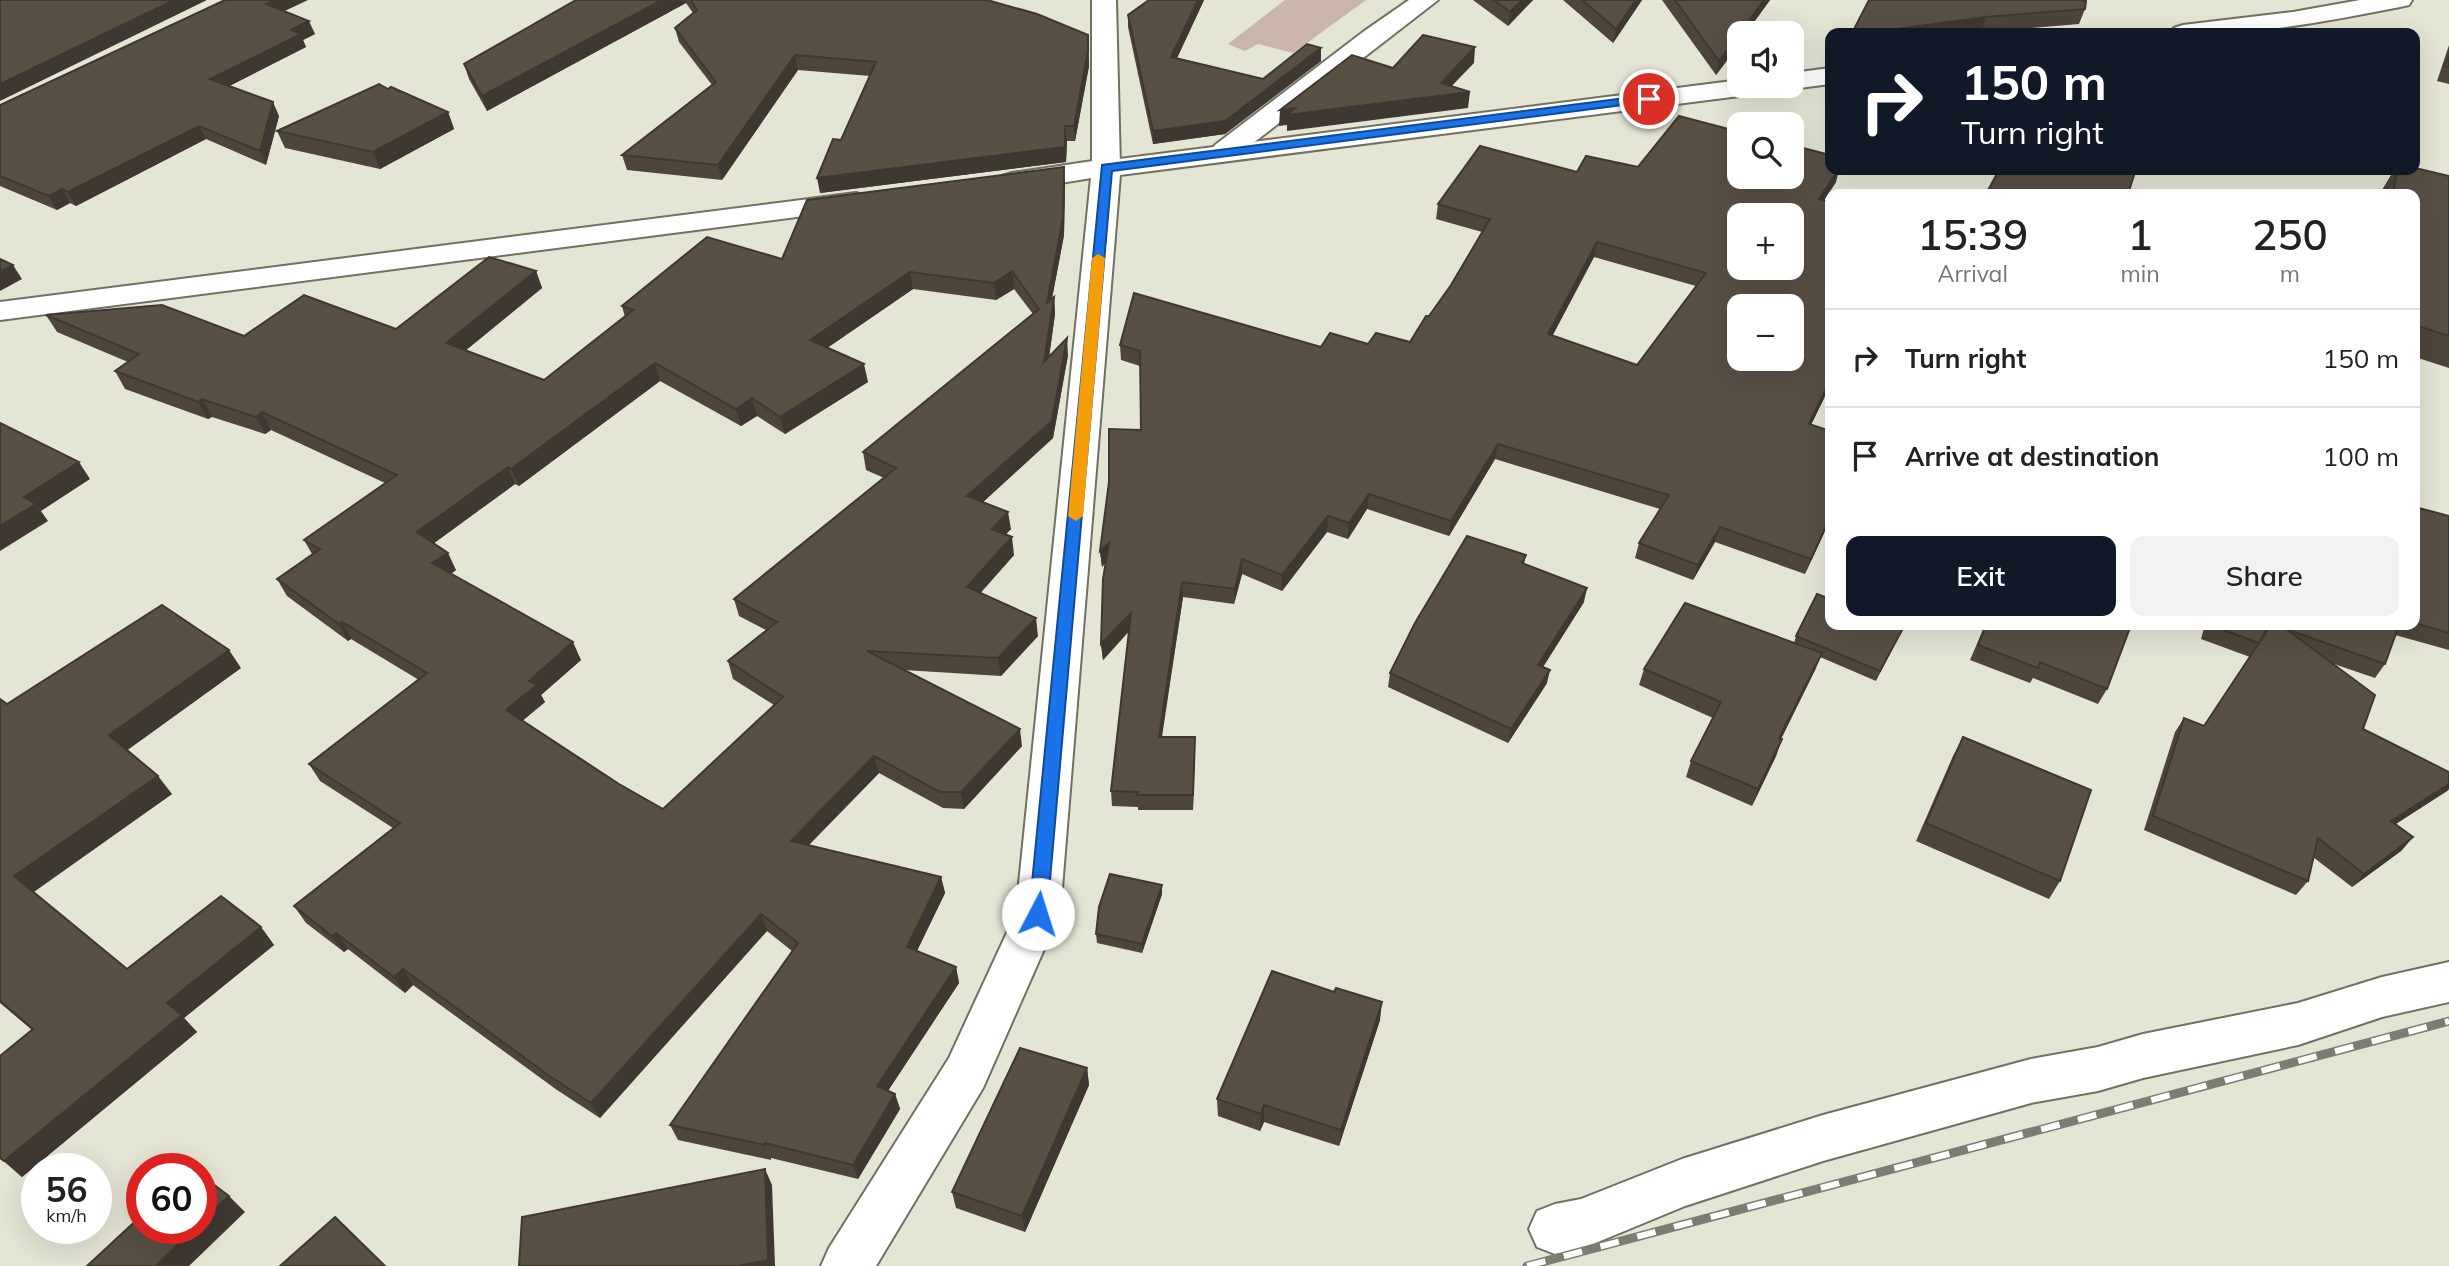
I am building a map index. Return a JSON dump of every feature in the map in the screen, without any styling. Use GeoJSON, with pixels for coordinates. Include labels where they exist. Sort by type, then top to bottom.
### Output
{"type":"FeatureCollection","features":[{"type":"Feature","properties":{"kind":"main road"},"geometry":{"type":"LineString","coordinates":[[847,1266],[966,1073],[1038,914],[1106,168],[1104,0]]}},
{"type":"Feature","properties":{"kind":"main road"},"geometry":{"type":"LineString","coordinates":[[1224,151],[1372,37],[1426,0]]}},
{"type":"Feature","properties":{"kind":"main road"},"geometry":{"type":"LineString","coordinates":[[2225,28],[2293,20],[2400,0]]}},
{"type":"Feature","properties":{"kind":"main road"},"geometry":{"type":"LineString","coordinates":[[1804,79],[1825,77]]}},
{"type":"Feature","properties":{"kind":"main road"},"geometry":{"type":"LineString","coordinates":[[983,186],[1224,151],[1727,89]]}},
{"type":"Feature","properties":{"kind":"main road"},"geometry":{"type":"LineString","coordinates":[[0,311],[886,198]]}},
{"type":"Feature","properties":{"kind":"main road"},"geometry":{"type":"LineString","coordinates":[[1555,1229],[1581,1224],[1682,1183],[1823,1138],[2031,1081],[2098,1069],[2143,1056],[2298,1024],[2382,997],[2449,982]]}},
{"type":"Feature","properties":{"kind":"shaded area"},"geometry":{"type":"Polygon","coordinates":[[[1285,0],[1366,0],[1293,53],[1258,44],[1245,51],[1228,44],[1285,0]]]}},
{"type":"Feature","properties":{"kind":"building"},"geometry":{"type":"Polygon","coordinates":[[[0,0],[174,0],[0,84],[0,0]]]}},
{"type":"Feature","properties":{"kind":"building"},"geometry":{"type":"Polygon","coordinates":[[[225,0],[274,0],[266,4],[309,21],[291,30],[301,34],[210,79],[273,102],[260,151],[199,126],[68,192],[62,189],[49,196],[0,176],[0,105],[225,0]]]}},
{"type":"Feature","properties":{"kind":"building"},"geometry":{"type":"Polygon","coordinates":[[[576,0],[662,0],[482,96],[464,64],[576,0]]]}},
{"type":"Feature","properties":{"kind":"building"},"geometry":{"type":"Polygon","coordinates":[[[691,0],[987,0],[1037,14],[1088,35],[1088,51],[1074,126],[1065,126],[1065,147],[817,178],[833,139],[841,140],[876,62],[795,55],[718,165],[622,155],[716,82],[675,28],[697,10],[691,0]]]}},
{"type":"Feature","properties":{"kind":"building"},"geometry":{"type":"Polygon","coordinates":[[[1149,0],[1198,0],[1171,57],[1263,79],[1307,44],[1321,48],[1225,121],[1153,131],[1128,15],[1149,0]]]}},
{"type":"Feature","properties":{"kind":"building"},"geometry":{"type":"Polygon","coordinates":[[[1494,0],[1522,0],[1510,12],[1494,0]]]}},
{"type":"Feature","properties":{"kind":"building"},"geometry":{"type":"Polygon","coordinates":[[[1582,0],[1636,0],[1616,29],[1582,0]]]}},
{"type":"Feature","properties":{"kind":"building"},"geometry":{"type":"Polygon","coordinates":[[[1675,0],[1764,0],[1749,21],[1727,21],[1727,50],[1719,61],[1675,0]]]}},
{"type":"Feature","properties":{"kind":"building"},"geometry":{"type":"Polygon","coordinates":[[[1869,0],[2086,1],[2085,9],[1986,17],[1904,28],[1855,28],[1869,0]]]}},
{"type":"Feature","properties":{"kind":"building"},"geometry":{"type":"Polygon","coordinates":[[[1423,35],[1475,47],[1441,83],[1470,92],[1287,115],[1295,108],[1280,110],[1352,55],[1393,68],[1423,35]]]}},
{"type":"Feature","properties":{"kind":"building"},"geometry":{"type":"Polygon","coordinates":[[[379,84],[448,112],[373,152],[277,131],[379,84]]]}},
{"type":"Feature","properties":{"kind":"building"},"geometry":{"type":"Polygon","coordinates":[[[1679,116],[1727,129],[1727,189],[1804,189],[1804,148],[1825,154],[1825,175],[1835,175],[1819,199],[1825,201],[1825,391],[1809,424],[1825,429],[1825,528],[1811,559],[1720,527],[1698,565],[1639,543],[1669,495],[1498,444],[1451,521],[1369,494],[1349,523],[1328,516],[1282,575],[1242,559],[1235,589],[1182,582],[1159,737],[1195,737],[1193,795],[1137,795],[1138,792],[1111,791],[1131,613],[1101,644],[1103,579],[1109,543],[1100,551],[1109,482],[1109,429],[1141,430],[1140,351],[1120,345],[1134,293],[1321,347],[1330,333],[1368,344],[1376,333],[1410,342],[1426,316],[1429,316],[1451,285],[1490,219],[1438,204],[1480,146],[1577,172],[1586,156],[1638,167],[1679,116]],[[1597,242],[1548,334],[1637,365],[1706,273],[1597,242]]]}},
{"type":"Feature","properties":{"kind":"building"},"geometry":{"type":"Polygon","coordinates":[[[1064,167],[1063,218],[1047,303],[1054,297],[1044,362],[1067,338],[1052,421],[967,496],[1008,512],[992,529],[1012,537],[967,587],[1036,618],[998,658],[867,651],[1020,729],[961,792],[940,792],[874,756],[791,841],[941,877],[907,947],[956,967],[877,1086],[895,1094],[853,1165],[765,1143],[670,1125],[798,943],[761,914],[591,1103],[548,1075],[403,969],[394,977],[336,933],[332,936],[294,906],[400,823],[309,764],[427,673],[342,622],[339,624],[277,579],[320,549],[304,540],[397,475],[262,412],[256,417],[202,399],[198,402],[115,371],[139,354],[46,315],[162,305],[244,336],[304,295],[396,329],[489,257],[536,271],[446,343],[544,380],[633,310],[622,306],[707,237],[782,259],[807,200],[1064,167]],[[1012,271],[994,283],[910,272],[810,340],[864,364],[780,417],[752,398],[736,409],[655,363],[511,469],[508,467],[417,532],[448,553],[432,563],[573,642],[529,681],[537,685],[506,710],[619,784],[663,809],[783,697],[728,661],[777,622],[734,599],[896,468],[863,452],[1039,309],[1012,271]]]}},
{"type":"Feature","properties":{"kind":"building"},"geometry":{"type":"Polygon","coordinates":[[[2420,169],[2449,176],[2449,336],[2420,327],[2420,189],[2394,189],[2396,175],[2420,175],[2420,169]]]}},
{"type":"Feature","properties":{"kind":"building"},"geometry":{"type":"Polygon","coordinates":[[[1996,175],[2134,175],[2130,189],[1989,189],[1996,175]]]}},
{"type":"Feature","properties":{"kind":"building"},"geometry":{"type":"Polygon","coordinates":[[[0,259],[13,265],[0,272],[0,259]]]}},
{"type":"Feature","properties":{"kind":"building"},"geometry":{"type":"Polygon","coordinates":[[[0,423],[79,462],[24,497],[36,504],[0,526],[0,423]]]}},
{"type":"Feature","properties":{"kind":"building"},"geometry":{"type":"Polygon","coordinates":[[[2420,508],[2449,516],[2449,633],[2420,624],[2420,508]]]}},
{"type":"Feature","properties":{"kind":"building"},"geometry":{"type":"Polygon","coordinates":[[[1467,536],[1526,555],[1522,563],[1587,588],[1538,665],[1550,670],[1511,729],[1390,673],[1415,623],[1467,536]]]}},
{"type":"Feature","properties":{"kind":"building"},"geometry":{"type":"Polygon","coordinates":[[[1817,594],[1825,597],[1825,630],[1902,630],[1880,671],[1796,636],[1817,594]]]}},
{"type":"Feature","properties":{"kind":"building"},"geometry":{"type":"Polygon","coordinates":[[[1685,603],[1822,653],[1779,738],[1782,739],[1758,789],[1691,761],[1721,702],[1644,669],[1685,603]]]}},
{"type":"Feature","properties":{"kind":"building"},"geometry":{"type":"Polygon","coordinates":[[[162,605],[229,650],[109,735],[158,776],[14,876],[127,969],[221,896],[261,927],[167,1003],[182,1015],[4,1161],[0,1158],[0,1056],[33,1029],[0,1001],[0,699],[7,704],[162,605]]]}},
{"type":"Feature","properties":{"kind":"building"},"geometry":{"type":"Polygon","coordinates":[[[1984,630],[2129,630],[2107,689],[2040,662],[2038,668],[1978,645],[1984,630]]]}},
{"type":"Feature","properties":{"kind":"building"},"geometry":{"type":"Polygon","coordinates":[[[2224,630],[2266,630],[2259,643],[2224,630]]]}},
{"type":"Feature","properties":{"kind":"building"},"geometry":{"type":"Polygon","coordinates":[[[2268,630],[2287,630],[2375,695],[2363,729],[2449,772],[2449,784],[2391,821],[2413,837],[2364,874],[2318,838],[2308,881],[2153,816],[2184,718],[2204,726],[2268,630]]]}},
{"type":"Feature","properties":{"kind":"building"},"geometry":{"type":"Polygon","coordinates":[[[2289,630],[2397,630],[2385,664],[2289,630]]]}},
{"type":"Feature","properties":{"kind":"building"},"geometry":{"type":"Polygon","coordinates":[[[1963,737],[2091,790],[2060,881],[1926,823],[1963,737]]]}},
{"type":"Feature","properties":{"kind":"building"},"geometry":{"type":"Polygon","coordinates":[[[1110,874],[1162,885],[1142,944],[1096,934],[1099,907],[1110,874]]]}},
{"type":"Feature","properties":{"kind":"building"},"geometry":{"type":"Polygon","coordinates":[[[1272,971],[1334,992],[1336,988],[1382,1002],[1341,1130],[1264,1105],[1261,1114],[1217,1099],[1272,971]]]}},
{"type":"Feature","properties":{"kind":"building"},"geometry":{"type":"Polygon","coordinates":[[[1020,1048],[1087,1068],[1022,1216],[952,1192],[1020,1048]]]}},
{"type":"Feature","properties":{"kind":"building"},"geometry":{"type":"Polygon","coordinates":[[[765,1169],[768,1260],[738,1266],[519,1266],[522,1217],[765,1169]]]}},
{"type":"Feature","properties":{"kind":"building"},"geometry":{"type":"Polygon","coordinates":[[[217,1187],[229,1196],[217,1207],[217,1187]]]}},
{"type":"Feature","properties":{"kind":"building"},"geometry":{"type":"Polygon","coordinates":[[[335,1217],[385,1266],[280,1266],[335,1217]]]}},
{"type":"Feature","properties":{"kind":"building"},"geometry":{"type":"Polygon","coordinates":[[[126,1230],[126,1244],[179,1244],[156,1266],[87,1266],[126,1230]]]}},
{"type":"Feature","properties":{"kind":"railway"},"geometry":{"type":"LineString","coordinates":[[1527,1266],[2449,1021]]}},
{"type":"Feature","properties":{"kind":"slow traffic"},"geometry":{"type":"LineString","coordinates":[[1076,516],[1098,258]]}},
{"type":"Feature","properties":{"kind":"route"},"geometry":{"type":"LineString","coordinates":[[1038,914],[1106,168],[1649,99]]}}]}
